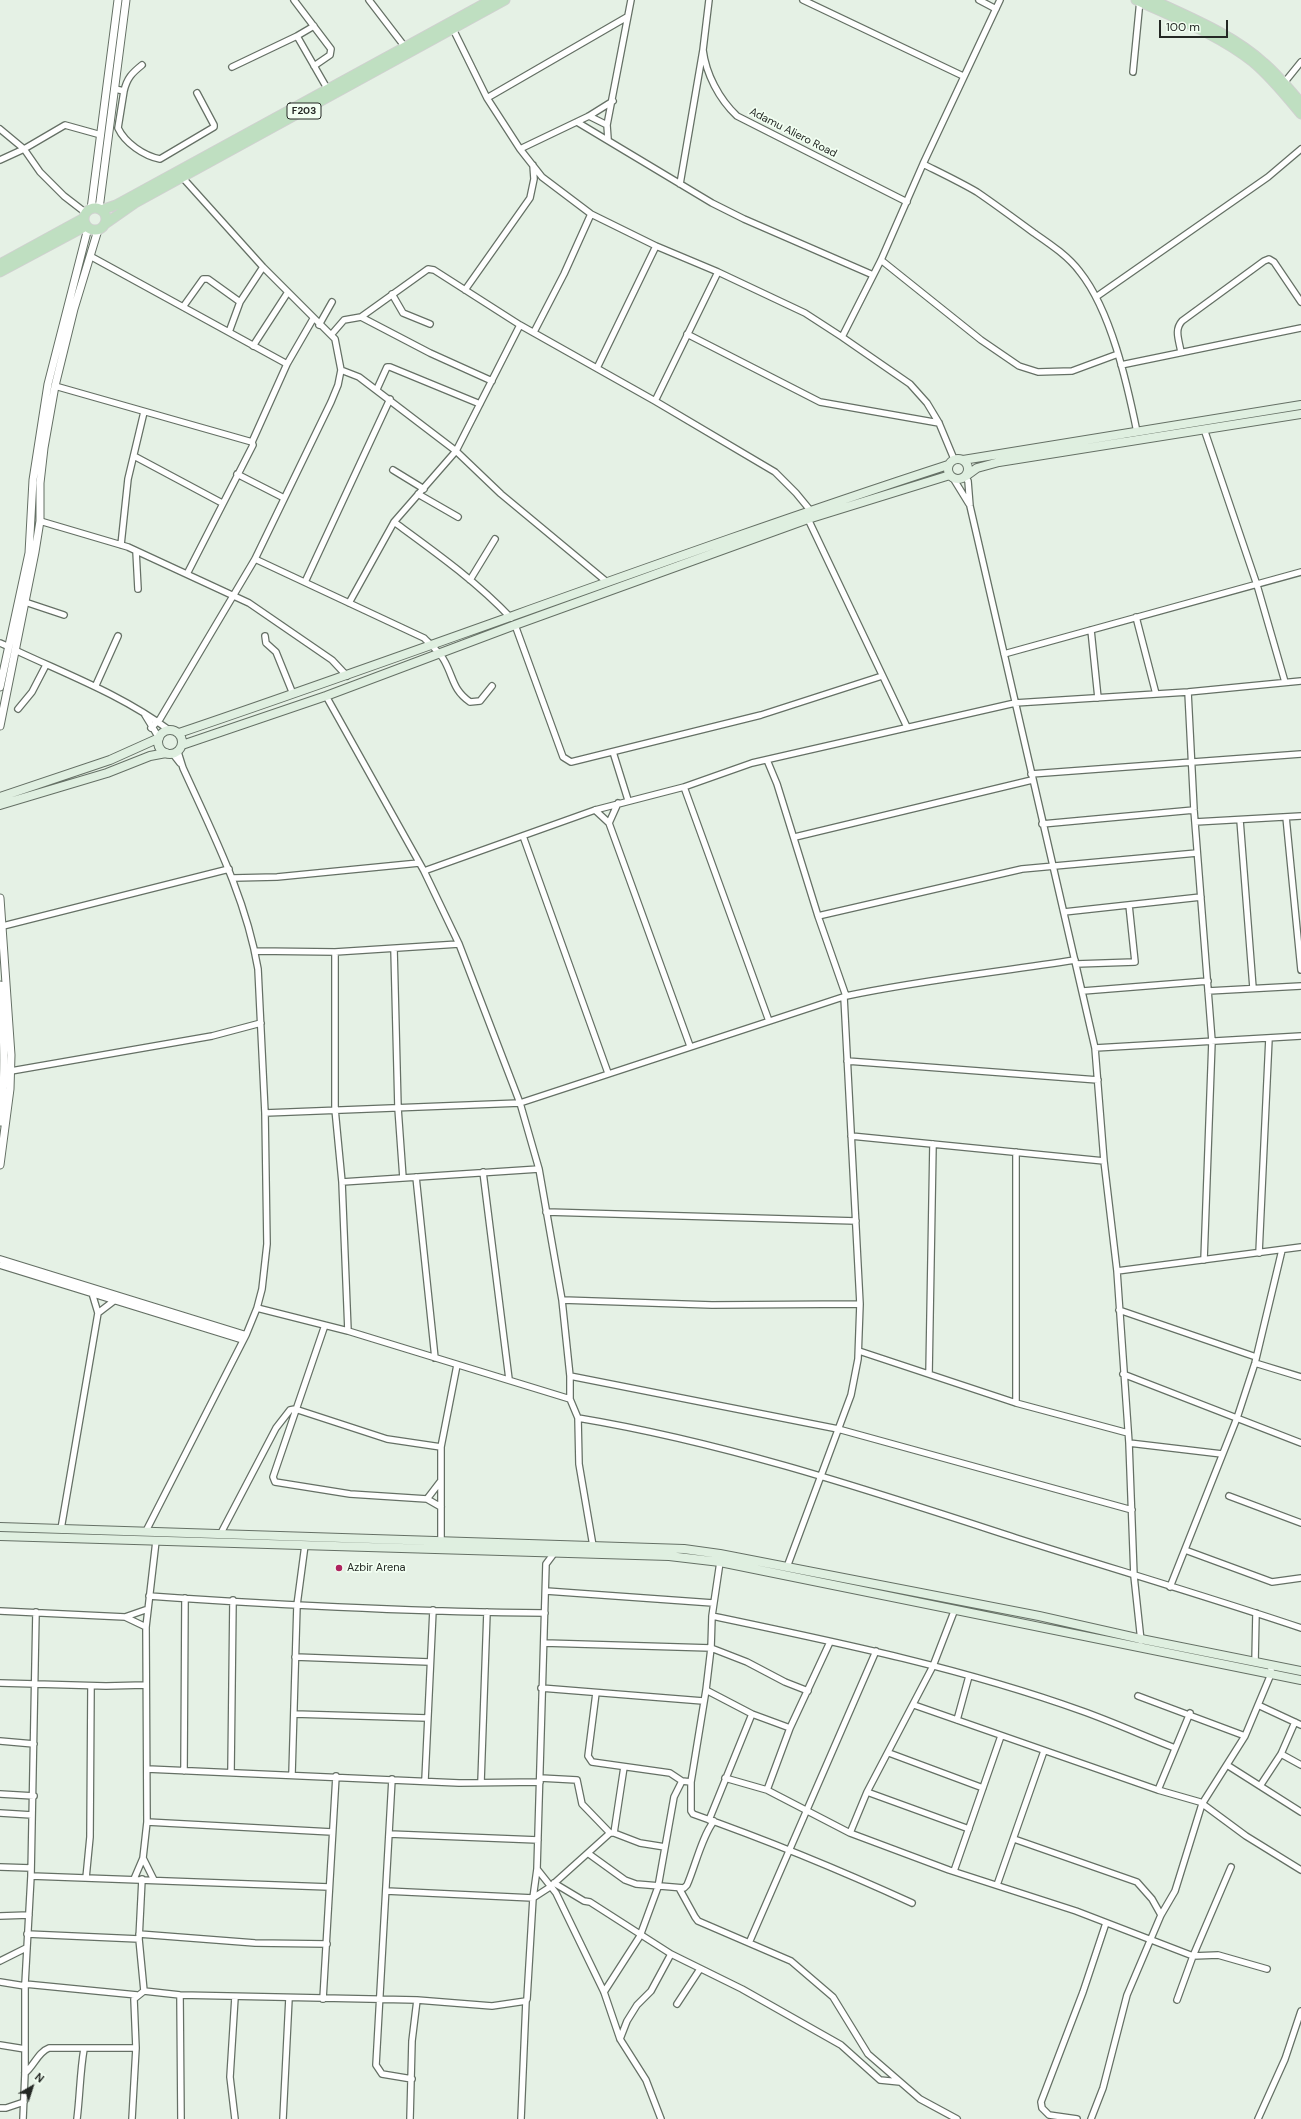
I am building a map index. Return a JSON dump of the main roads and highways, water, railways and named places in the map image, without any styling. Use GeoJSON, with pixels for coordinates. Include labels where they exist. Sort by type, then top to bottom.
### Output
{"type":"FeatureCollection","features":[{"type":"Feature","properties":{"kind":"main road","name":"F203"},"geometry":{"type":"LineString","coordinates":[[0,272],[116,205],[491,0]]}},
{"type":"Feature","properties":{"kind":"main road","name":"F203"},"geometry":{"type":"LineString","coordinates":[[0,264],[93,218],[123,210],[505,0]]}},
{"type":"Feature","properties":{"kind":"main road"},"geometry":{"type":"LineString","coordinates":[[1138,0],[1195,28],[1241,54],[1266,73],[1301,114]]}},
{"type":"Feature","properties":{"kind":"main road"},"geometry":{"type":"LineString","coordinates":[[1153,0],[1236,42],[1264,63],[1301,103]]}},
{"type":"Feature","properties":{"kind":"main road"},"geometry":{"type":"LineString","coordinates":[[0,797],[110,760],[159,738],[164,732],[169,730],[178,733],[432,645],[513,621],[808,519],[951,477],[961,479],[977,468],[999,462],[1142,434],[1301,406]]}},
{"type":"Feature","properties":{"kind":"main road"},"geometry":{"type":"LineString","coordinates":[[0,805],[107,773],[150,756],[175,751],[439,654],[607,582],[951,462],[1142,434],[1204,429],[1301,414]]}},
{"type":"Feature","properties":{"kind":"main road"},"geometry":{"type":"LineString","coordinates":[[963,460],[968,468],[965,477]]}},
{"type":"Feature","properties":{"kind":"main road"},"geometry":{"type":"LineString","coordinates":[[951,462],[951,477]]}},
{"type":"Feature","properties":{"kind":"main road"},"geometry":{"type":"LineString","coordinates":[[175,751],[182,739],[178,733]]}},
{"type":"Feature","properties":{"kind":"main road"},"geometry":{"type":"LineString","coordinates":[[159,738],[160,748],[175,751]]}},
{"type":"Feature","properties":{"kind":"main road"},"geometry":{"type":"LineString","coordinates":[[0,1527],[441,1540],[475,1546],[538,1552],[669,1556],[775,1568],[786,1566],[1039,1616],[1140,1643],[1271,1670],[1301,1680]]}},
{"type":"Feature","properties":{"kind":"main road"},"geometry":{"type":"LineString","coordinates":[[0,1536],[305,1545],[593,1546],[684,1549],[955,1609],[1140,1643],[1255,1662],[1271,1670],[1301,1671]]}},
{"type":"Feature","properties":{"kind":"place","name":"Azbir Arena"},"geometry":{"type":"Point","coordinates":[339,1568]}}]}
